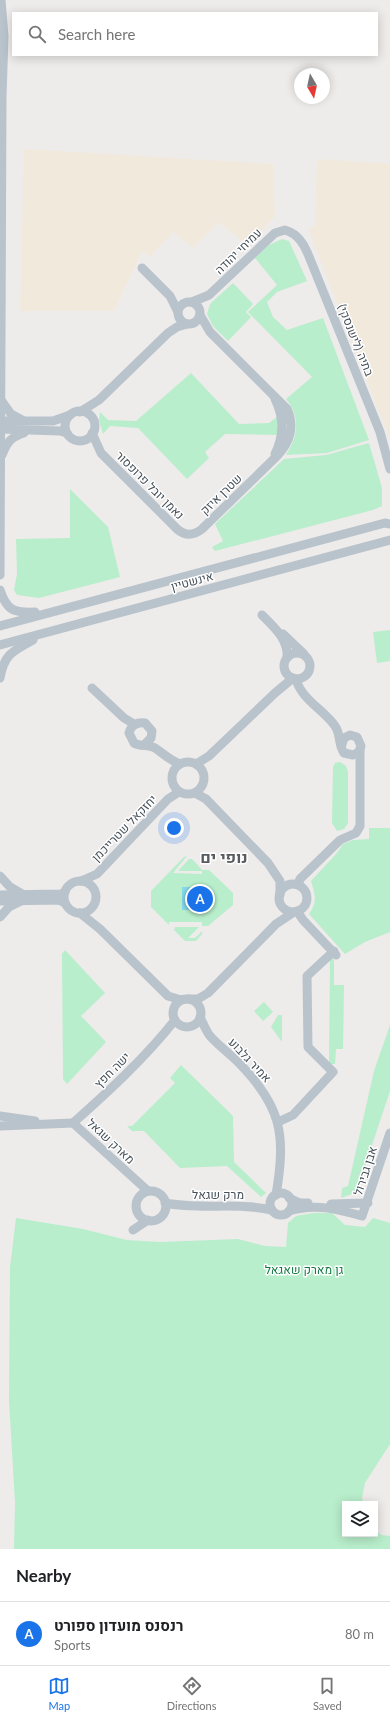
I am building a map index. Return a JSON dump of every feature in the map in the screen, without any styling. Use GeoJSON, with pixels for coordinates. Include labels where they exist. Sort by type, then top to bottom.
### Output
{"type":"FeatureCollection","features":[{"type":"Feature","properties":{"kind":"street"},"geometry":{"type":"LineString","coordinates":[[0,575],[2,96],[4,36],[1,0]]}},
{"type":"Feature","properties":{"kind":"street","name":"עמיחי יהודה"},"geometry":{"type":"LineString","coordinates":[[200,314],[210,295],[272,235],[278,231],[285,230]]}},
{"type":"Feature","properties":{"kind":"street","name":"בתיה (לישנסקי)"},"geometry":{"type":"LineString","coordinates":[[285,230],[296,235],[306,249],[380,432],[390,469]]}},
{"type":"Feature","properties":{"kind":"street"},"geometry":{"type":"LineString","coordinates":[[142,268],[170,296],[181,321],[189,324]]}},
{"type":"Feature","properties":{"kind":"street","name":"עמיחי יהודה"},"geometry":{"type":"LineString","coordinates":[[189,302],[210,295]]}},
{"type":"Feature","properties":{"kind":"street"},"geometry":{"type":"LineString","coordinates":[[0,425],[23,421],[53,421],[80,412],[99,400],[168,333],[177,327],[197,322],[200,314],[197,305],[170,296]]}},
{"type":"Feature","properties":{"kind":"street"},"geometry":{"type":"LineString","coordinates":[[168,333],[180,306],[189,302]]}},
{"type":"Feature","properties":{"kind":"street","name":"שטרן איזק"},"geometry":{"type":"LineString","coordinates":[[182,533],[192,534],[202,529],[271,461],[280,442],[282,427],[280,412],[271,393],[210,332],[200,314]]}},
{"type":"Feature","properties":{"kind":"street","name":"שטרן איזק"},"geometry":{"type":"LineString","coordinates":[[189,324],[210,332]]}},
{"type":"Feature","properties":{"kind":"street"},"geometry":{"type":"LineString","coordinates":[[1,400],[11,414],[23,421]]}},
{"type":"Feature","properties":{"kind":"street"},"geometry":{"type":"LineString","coordinates":[[70,415],[65,425],[67,433],[72,439],[80,441],[87,439],[93,429],[99,400]]}},
{"type":"Feature","properties":{"kind":"street"},"geometry":{"type":"LineString","coordinates":[[80,412],[88,414],[93,429]]}},
{"type":"Feature","properties":{"kind":"street"},"geometry":{"type":"LineString","coordinates":[[0,425],[30,431],[60,431],[67,433]]}},
{"type":"Feature","properties":{"kind":"street","name":"נאמן יובל פרופסור"},"geometry":{"type":"LineString","coordinates":[[93,429],[94,440],[101,453]]}},
{"type":"Feature","properties":{"kind":"street"},"geometry":{"type":"LineString","coordinates":[[1,460],[10,440],[15,436],[30,431]]}},
{"type":"Feature","properties":{"kind":"street","name":"נאמן יובל פרופסור"},"geometry":{"type":"LineString","coordinates":[[80,441],[101,453],[182,533]]}},
{"type":"Feature","properties":{"kind":"street","name":"אינשטיין"},"geometry":{"type":"LineString","coordinates":[[0,626],[58,609],[385,523],[390,524]]}},
{"type":"Feature","properties":{"kind":"street","name":"אינשטיין"},"geometry":{"type":"LineString","coordinates":[[0,645],[390,540]]}},
{"type":"Feature","properties":{"kind":"street"},"geometry":{"type":"LineString","coordinates":[[0,590],[4,601],[12,610],[30,612],[58,609]]}},
{"type":"Feature","properties":{"kind":"street"},"geometry":{"type":"LineString","coordinates":[[262,615],[306,656],[310,662],[305,684],[309,694],[341,728],[350,735],[359,739],[360,774],[358,830],[340,840],[300,879],[297,885]]}},
{"type":"Feature","properties":{"kind":"street"},"geometry":{"type":"LineString","coordinates":[[274,627],[285,643],[287,658],[285,664],[292,677],[304,694],[336,728],[340,747],[356,764],[360,774]]}},
{"type":"Feature","properties":{"kind":"street"},"geometry":{"type":"LineString","coordinates":[[0,678],[4,662],[12,652],[45,634]]}},
{"type":"Feature","properties":{"kind":"street"},"geometry":{"type":"LineString","coordinates":[[287,658],[296,653],[306,656]]}},
{"type":"Feature","properties":{"kind":"street"},"geometry":{"type":"LineString","coordinates":[[199,767],[292,677],[304,677],[308,673]]}},
{"type":"Feature","properties":{"kind":"street"},"geometry":{"type":"LineString","coordinates":[[92,688],[132,727],[131,740],[137,745],[148,741],[152,731],[148,725],[141,722],[132,727]]}},
{"type":"Feature","properties":{"kind":"street"},"geometry":{"type":"LineString","coordinates":[[340,747],[344,738],[350,735]]}},
{"type":"Feature","properties":{"kind":"street"},"geometry":{"type":"LineString","coordinates":[[148,741],[176,768]]}},
{"type":"Feature","properties":{"kind":"street"},"geometry":{"type":"LineString","coordinates":[[350,756],[356,754],[360,749]]}},
{"type":"Feature","properties":{"kind":"street"},"geometry":{"type":"LineString","coordinates":[[190,762],[199,767],[204,782],[198,791],[189,795],[179,792],[172,784],[176,768],[190,762]]}},
{"type":"Feature","properties":{"kind":"street","name":"יחזקאל שטרייכמן"},"geometry":{"type":"LineString","coordinates":[[168,800],[172,784]]}},
{"type":"Feature","properties":{"kind":"street"},"geometry":{"type":"LineString","coordinates":[[173,1010],[176,1004],[185,1000],[198,999],[208,993],[276,924],[306,904],[307,896],[304,890],[284,878],[198,791]]}},
{"type":"Feature","properties":{"kind":"street","name":"יחזקאל שטרייכמן"},"geometry":{"type":"LineString","coordinates":[[81,881],[97,874],[168,800],[179,792]]}},
{"type":"Feature","properties":{"kind":"street"},"geometry":{"type":"LineString","coordinates":[[268,862],[280,880],[282,906],[276,924]]}},
{"type":"Feature","properties":{"kind":"street","name":"יחזקאל שטרייכמן"},"geometry":{"type":"LineString","coordinates":[[94,890],[97,874]]}},
{"type":"Feature","properties":{"kind":"street"},"geometry":{"type":"LineString","coordinates":[[0,876],[22,898]]}},
{"type":"Feature","properties":{"kind":"street"},"geometry":{"type":"LineString","coordinates":[[0,901],[61,894],[65,892],[71,884],[81,881],[87,883],[94,890],[96,899],[91,908],[80,913]]}},
{"type":"Feature","properties":{"kind":"street"},"geometry":{"type":"LineString","coordinates":[[280,895],[286,886],[297,885]]}},
{"type":"Feature","properties":{"kind":"street"},"geometry":{"type":"LineString","coordinates":[[65,892],[65,903]]}},
{"type":"Feature","properties":{"kind":"street"},"geometry":{"type":"LineString","coordinates":[[0,894],[22,898],[59,900],[65,903],[73,911],[80,913],[100,929],[168,996],[173,1010],[182,1024],[195,1024],[208,993]]}},
{"type":"Feature","properties":{"kind":"street"},"geometry":{"type":"LineString","coordinates":[[0,917],[9,907],[22,898]]}},
{"type":"Feature","properties":{"kind":"street"},"geometry":{"type":"LineString","coordinates":[[278,1122],[293,1115],[333,1072],[308,1047],[308,976],[335,953],[295,912],[287,910],[282,906]]}},
{"type":"Feature","properties":{"kind":"street"},"geometry":{"type":"LineString","coordinates":[[91,908],[100,929]]}},
{"type":"Feature","properties":{"kind":"street"},"geometry":{"type":"LineString","coordinates":[[168,996],[197,1003],[200,1014]]}},
{"type":"Feature","properties":{"kind":"street","name":"אמיר גלבוע"},"geometry":{"type":"LineString","coordinates":[[200,1014],[209,1035],[261,1088],[278,1122],[279,1173],[274,1197]]}},
{"type":"Feature","properties":{"kind":"street","name":"אמיר גלבוע"},"geometry":{"type":"LineString","coordinates":[[182,1024],[209,1035]]}},
{"type":"Feature","properties":{"kind":"street","name":"ישה חפץ"},"geometry":{"type":"LineString","coordinates":[[74,1123],[165,1033],[182,1024]]}},
{"type":"Feature","properties":{"kind":"street"},"geometry":{"type":"LineString","coordinates":[[0,1116],[44,1123]]}},
{"type":"Feature","properties":{"kind":"street"},"geometry":{"type":"LineString","coordinates":[[0,1126],[44,1123],[74,1123]]}},
{"type":"Feature","properties":{"kind":"street","name":"מארק שגאל"},"geometry":{"type":"LineString","coordinates":[[74,1123],[131,1177]]}},
{"type":"Feature","properties":{"kind":"street","name":"אבן גבירול"},"geometry":{"type":"LineString","coordinates":[[289,1211],[310,1206],[362,1216],[368,1203],[390,1133]]}},
{"type":"Feature","properties":{"kind":"street","name":"אמיר גלבוע"},"geometry":{"type":"LineString","coordinates":[[279,1173],[288,1196]]}},
{"type":"Feature","properties":{"kind":"street"},"geometry":{"type":"LineString","coordinates":[[131,1177],[148,1191],[158,1192],[163,1197],[165,1207],[158,1219],[144,1221],[133,1230]]}},
{"type":"Feature","properties":{"kind":"street"},"geometry":{"type":"LineString","coordinates":[[131,1177],[139,1196],[136,1205],[137,1212],[144,1221]]}},
{"type":"Feature","properties":{"kind":"street"},"geometry":{"type":"LineString","coordinates":[[139,1196],[148,1191]]}},
{"type":"Feature","properties":{"kind":"street"},"geometry":{"type":"LineString","coordinates":[[288,1196],[292,1204],[289,1211],[281,1215],[272,1210],[270,1204],[274,1197],[288,1196],[300,1203],[344,1205],[368,1203]]}},
{"type":"Feature","properties":{"kind":"street","name":"מרק שגאל"},"geometry":{"type":"LineString","coordinates":[[254,1206],[274,1197]]}},
{"type":"Feature","properties":{"kind":"street","name":"מרק שגאל"},"geometry":{"type":"LineString","coordinates":[[165,1207],[254,1206],[272,1210]]}},
{"type":"Feature","properties":{"kind":"green space"},"geometry":{"type":"Polygon","coordinates":[[[282,239],[289,241],[307,281],[277,292],[267,302],[273,317],[287,330],[323,318],[369,440],[327,453],[286,455],[295,434],[296,420],[291,406],[286,399],[312,377],[248,312],[277,285],[255,258],[269,245],[282,239]]]}},
{"type":"Feature","properties":{"kind":"green space"},"geometry":{"type":"Polygon","coordinates":[[[233,283],[253,304],[246,312],[251,317],[228,341],[213,326],[207,314],[210,304],[233,283]]]}},
{"type":"Feature","properties":{"kind":"green space"},"geometry":{"type":"Polygon","coordinates":[[[191,373],[239,424],[269,423],[277,417],[277,435],[225,434],[205,452],[209,458],[187,479],[138,428],[110,426],[103,434],[99,420],[100,412],[108,420],[136,421],[191,373]]]}},
{"type":"Feature","properties":{"kind":"green space"},"geometry":{"type":"Polygon","coordinates":[[[369,443],[382,488],[382,506],[373,510],[215,551],[212,547],[223,541],[215,524],[284,459],[326,455],[369,443]]]}},
{"type":"Feature","properties":{"kind":"green space"},"geometry":{"type":"Polygon","coordinates":[[[70,489],[108,527],[120,577],[39,598],[17,595],[14,590],[17,574],[16,539],[70,538],[70,489]]]}},
{"type":"Feature","properties":{"kind":"green space"},"geometry":{"type":"Polygon","coordinates":[[[390,630],[390,661],[377,663],[373,632],[390,630]]]}},
{"type":"Feature","properties":{"kind":"green space"},"geometry":{"type":"Polygon","coordinates":[[[340,762],[346,766],[348,772],[348,823],[344,829],[337,831],[332,823],[333,767],[335,763],[340,762]]]}},
{"type":"Feature","properties":{"kind":"green space"},"geometry":{"type":"Polygon","coordinates":[[[369,828],[390,828],[390,932],[365,942],[345,954],[309,914],[315,902],[314,890],[311,881],[337,853],[343,844],[353,840],[369,839],[369,828]]]}},
{"type":"Feature","properties":{"kind":"green space"},"geometry":{"type":"Polygon","coordinates":[[[187,856],[173,873],[202,874],[202,871],[178,871],[189,859],[192,859],[202,870],[209,870],[233,893],[233,905],[208,926],[202,926],[202,922],[169,922],[169,925],[151,907],[151,891],[184,857],[187,856]]]}},
{"type":"Feature","properties":{"kind":"green space"},"geometry":{"type":"Polygon","coordinates":[[[175,927],[199,927],[188,938],[195,938],[202,931],[202,934],[196,941],[185,941],[174,930],[175,927]]]}},
{"type":"Feature","properties":{"kind":"green space"},"geometry":{"type":"Polygon","coordinates":[[[65,950],[105,993],[81,1016],[106,1042],[67,1084],[63,1079],[62,954],[65,950]]]}},
{"type":"Feature","properties":{"kind":"green space"},"geometry":{"type":"Polygon","coordinates":[[[330,959],[334,959],[334,985],[344,985],[343,1049],[336,1049],[335,1064],[329,1064],[330,959]]]}},
{"type":"Feature","properties":{"kind":"green space"},"geometry":{"type":"Polygon","coordinates":[[[264,1002],[273,1012],[263,1021],[254,1011],[264,1002]]]}},
{"type":"Feature","properties":{"kind":"green space"},"geometry":{"type":"Polygon","coordinates":[[[278,1015],[282,1015],[282,1042],[271,1027],[278,1015]]]}},
{"type":"Feature","properties":{"kind":"green space"},"geometry":{"type":"Polygon","coordinates":[[[390,1025],[390,1091],[358,1187],[352,1194],[341,1198],[342,1188],[348,1186],[374,1071],[390,1025]]]}},
{"type":"Feature","properties":{"kind":"green space"},"geometry":{"type":"Polygon","coordinates":[[[181,1065],[233,1116],[234,1162],[266,1193],[261,1197],[227,1166],[180,1168],[144,1131],[132,1131],[127,1126],[132,1126],[175,1083],[170,1078],[181,1065]]]}},
{"type":"Feature","properties":{"kind":"green space","name":"גן מארק שאגאל"},"geometry":{"type":"Polygon","coordinates":[[[313,1213],[332,1213],[345,1225],[365,1227],[373,1218],[390,1223],[390,1444],[365,1483],[362,1498],[363,1501],[342,1501],[342,1537],[378,1537],[378,1532],[381,1535],[390,1536],[390,1549],[14,1549],[15,1503],[9,1400],[10,1267],[16,1218],[83,1229],[127,1240],[160,1242],[238,1239],[265,1246],[286,1247],[288,1223],[296,1216],[313,1213]]]}},
{"type":"Feature","properties":{"kind":"sand"},"geometry":{"type":"Polygon","coordinates":[[[24,149],[273,164],[275,216],[248,246],[219,222],[193,248],[173,232],[150,257],[142,251],[114,311],[20,311],[24,149]]]}},
{"type":"Feature","properties":{"kind":"sand"},"geometry":{"type":"Polygon","coordinates":[[[317,159],[390,164],[390,440],[308,228],[315,226],[317,159]]]}},
{"type":"Feature","properties":{"kind":"water"},"geometry":{"type":"Polygon","coordinates":[[[182,887],[195,887],[195,902],[198,903],[198,910],[182,910],[182,887]]]}},
{"type":"Feature","properties":{"kind":"place","name":"רנסנס מועדון ספורט"},"geometry":{"type":"Point","coordinates":[200,899]}},
{"type":"Feature","properties":{"kind":"district","name":"נופי ים"},"geometry":{"type":"Point","coordinates":[224,856]}}]}
